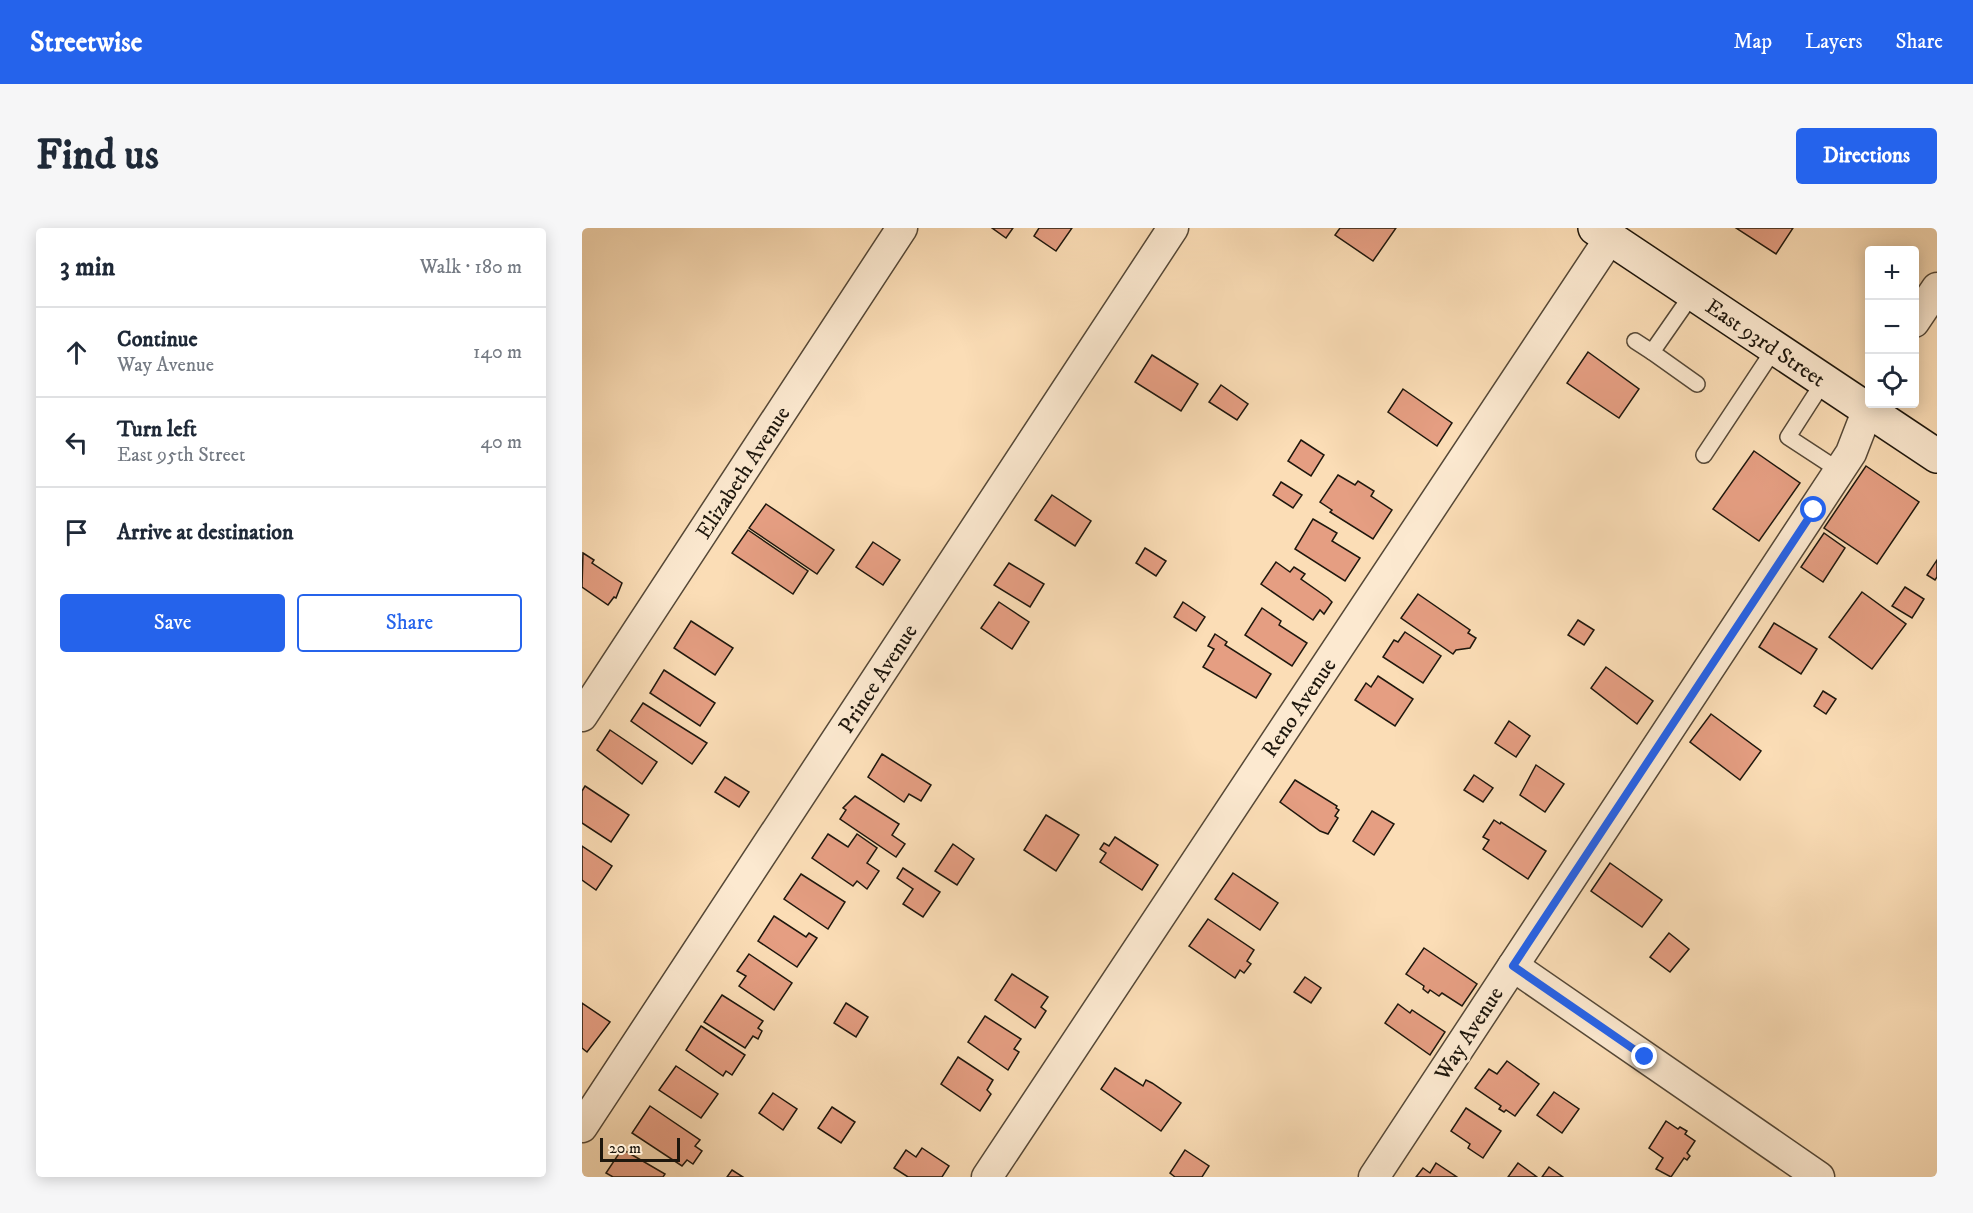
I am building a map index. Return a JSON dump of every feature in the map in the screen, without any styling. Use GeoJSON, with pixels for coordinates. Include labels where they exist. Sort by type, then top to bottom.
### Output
{"type":"FeatureCollection","features":[{"type":"Feature","properties":{"kind":"main road","name":"East 93rd Street"},"geometry":{"type":"LineString","coordinates":[[1602,233],[1824,381],[1865,404]]}},
{"type":"Feature","properties":{"kind":"main road","name":"East 93rd Street"},"geometry":{"type":"LineString","coordinates":[[1871,408],[1937,456]]}},
{"type":"Feature","properties":{"kind":"street","name":"Elizabeth Avenue"},"geometry":{"type":"LineString","coordinates":[[582,716],[902,228]]}},
{"type":"Feature","properties":{"kind":"street","name":"Prince Avenue"},"geometry":{"type":"LineString","coordinates":[[582,1128],[1173,228]]}},
{"type":"Feature","properties":{"kind":"street","name":"Reno Avenue"},"geometry":{"type":"LineString","coordinates":[[987,1177],[1602,233]]}},
{"type":"Feature","properties":{"kind":"street"},"geometry":{"type":"LineString","coordinates":[[1919,315],[1937,288]]}},
{"type":"Feature","properties":{"kind":"street","name":"Way Avenue"},"geometry":{"type":"LineString","coordinates":[[1374,1177],[1840,471],[1851,453],[1867,408]]}},
{"type":"Feature","properties":{"kind":"street"},"geometry":{"type":"LineString","coordinates":[[1513,966],[1819,1177]]}},
{"type":"Feature","properties":{"kind":"lane"},"geometry":{"type":"LineString","coordinates":[[1652,352],[1693,293]]}},
{"type":"Feature","properties":{"kind":"lane"},"geometry":{"type":"LineString","coordinates":[[1635,341],[1697,384]]}},
{"type":"Feature","properties":{"kind":"lane"},"geometry":{"type":"LineString","coordinates":[[1704,455],[1775,348]]}},
{"type":"Feature","properties":{"kind":"lane"},"geometry":{"type":"LineString","coordinates":[[1824,381],[1788,437],[1840,471]]}},
{"type":"Feature","properties":{"kind":"building"},"geometry":{"type":"Polygon","coordinates":[[[992,228],[1013,228],[1006,238],[992,228]]]}},
{"type":"Feature","properties":{"kind":"building"},"geometry":{"type":"Polygon","coordinates":[[[1039,228],[1072,228],[1056,251],[1034,236],[1039,228]]]}},
{"type":"Feature","properties":{"kind":"building"},"geometry":{"type":"Polygon","coordinates":[[[1340,228],[1396,228],[1373,261],[1335,235],[1340,228]]]}},
{"type":"Feature","properties":{"kind":"building"},"geometry":{"type":"Polygon","coordinates":[[[1736,228],[1793,228],[1776,254],[1736,228]]]}},
{"type":"Feature","properties":{"kind":"building"},"geometry":{"type":"Polygon","coordinates":[[[1588,352],[1639,389],[1619,418],[1567,383],[1588,352]]]}},
{"type":"Feature","properties":{"kind":"building"},"geometry":{"type":"Polygon","coordinates":[[[1152,355],[1198,384],[1181,411],[1135,382],[1152,355]]]}},
{"type":"Feature","properties":{"kind":"building"},"geometry":{"type":"Polygon","coordinates":[[[1221,385],[1248,404],[1237,420],[1209,402],[1221,385]]]}},
{"type":"Feature","properties":{"kind":"building"},"geometry":{"type":"Polygon","coordinates":[[[1403,389],[1452,423],[1437,446],[1388,412],[1403,389]]]}},
{"type":"Feature","properties":{"kind":"building"},"geometry":{"type":"Polygon","coordinates":[[[1301,440],[1324,455],[1311,476],[1288,461],[1301,440]]]}},
{"type":"Feature","properties":{"kind":"building"},"geometry":{"type":"Polygon","coordinates":[[[1754,451],[1800,483],[1759,541],[1713,509],[1754,451]]]}},
{"type":"Feature","properties":{"kind":"building"},"geometry":{"type":"Polygon","coordinates":[[[1866,466],[1919,502],[1877,564],[1824,528],[1866,466]]]}},
{"type":"Feature","properties":{"kind":"building"},"geometry":{"type":"Polygon","coordinates":[[[1338,475],[1355,485],[1358,481],[1374,491],[1371,496],[1392,510],[1373,539],[1330,512],[1332,510],[1320,502],[1338,475]]]}},
{"type":"Feature","properties":{"kind":"building"},"geometry":{"type":"Polygon","coordinates":[[[1281,482],[1302,495],[1293,508],[1273,495],[1281,482]]]}},
{"type":"Feature","properties":{"kind":"building"},"geometry":{"type":"Polygon","coordinates":[[[1052,495],[1091,521],[1075,546],[1035,520],[1052,495]]]}},
{"type":"Feature","properties":{"kind":"building"},"geometry":{"type":"Polygon","coordinates":[[[766,504],[834,550],[817,574],[749,528],[766,504]]]}},
{"type":"Feature","properties":{"kind":"building"},"geometry":{"type":"Polygon","coordinates":[[[1313,519],[1337,533],[1332,541],[1360,558],[1345,581],[1295,549],[1313,519]]]}},
{"type":"Feature","properties":{"kind":"building"},"geometry":{"type":"Polygon","coordinates":[[[748,530],[808,571],[793,594],[732,553],[748,530]]]}},
{"type":"Feature","properties":{"kind":"building"},"geometry":{"type":"Polygon","coordinates":[[[1824,533],[1845,548],[1823,582],[1801,567],[1824,533]]]}},
{"type":"Feature","properties":{"kind":"building"},"geometry":{"type":"Polygon","coordinates":[[[873,542],[900,560],[883,585],[856,567],[873,542]]]}},
{"type":"Feature","properties":{"kind":"building"},"geometry":{"type":"Polygon","coordinates":[[[1145,548],[1166,561],[1156,576],[1136,563],[1145,548]]]}},
{"type":"Feature","properties":{"kind":"building"},"geometry":{"type":"Polygon","coordinates":[[[583,553],[594,560],[592,563],[622,583],[616,598],[614,597],[608,605],[582,587],[583,553]]]}},
{"type":"Feature","properties":{"kind":"building"},"geometry":{"type":"Polygon","coordinates":[[[1937,560],[1937,577],[1935,580],[1927,575],[1937,560]]]}},
{"type":"Feature","properties":{"kind":"building"},"geometry":{"type":"Polygon","coordinates":[[[1276,562],[1290,572],[1294,567],[1305,574],[1301,579],[1332,602],[1324,614],[1320,610],[1313,620],[1261,584],[1276,562]]]}},
{"type":"Feature","properties":{"kind":"building"},"geometry":{"type":"Polygon","coordinates":[[[1009,563],[1044,584],[1030,607],[994,585],[1009,563]]]}},
{"type":"Feature","properties":{"kind":"building"},"geometry":{"type":"Polygon","coordinates":[[[1905,587],[1924,599],[1912,618],[1892,606],[1905,587]]]}},
{"type":"Feature","properties":{"kind":"building"},"geometry":{"type":"Polygon","coordinates":[[[1862,592],[1906,624],[1872,669],[1829,637],[1862,592]]]}},
{"type":"Feature","properties":{"kind":"building"},"geometry":{"type":"Polygon","coordinates":[[[1418,594],[1470,630],[1468,633],[1476,638],[1470,648],[1456,650],[1453,654],[1401,618],[1418,594]]]}},
{"type":"Feature","properties":{"kind":"building"},"geometry":{"type":"Polygon","coordinates":[[[999,602],[1029,622],[1012,649],[981,628],[999,602]]]}},
{"type":"Feature","properties":{"kind":"building"},"geometry":{"type":"Polygon","coordinates":[[[1183,602],[1205,617],[1196,631],[1174,617],[1183,602]]]}},
{"type":"Feature","properties":{"kind":"building"},"geometry":{"type":"Polygon","coordinates":[[[1262,608],[1281,621],[1279,625],[1307,643],[1292,666],[1245,635],[1262,608]]]}},
{"type":"Feature","properties":{"kind":"building"},"geometry":{"type":"Polygon","coordinates":[[[1578,620],[1594,630],[1584,645],[1568,635],[1578,620]]]}},
{"type":"Feature","properties":{"kind":"building"},"geometry":{"type":"Polygon","coordinates":[[[691,621],[733,648],[715,675],[674,648],[691,621]]]}},
{"type":"Feature","properties":{"kind":"building"},"geometry":{"type":"Polygon","coordinates":[[[1774,623],[1817,649],[1801,674],[1759,647],[1774,623]]]}},
{"type":"Feature","properties":{"kind":"building"},"geometry":{"type":"Polygon","coordinates":[[[1405,632],[1441,656],[1423,683],[1383,657],[1394,640],[1398,642],[1405,632]]]}},
{"type":"Feature","properties":{"kind":"building"},"geometry":{"type":"Polygon","coordinates":[[[1215,634],[1227,642],[1225,645],[1271,674],[1256,698],[1203,667],[1214,649],[1208,646],[1215,634]]]}},
{"type":"Feature","properties":{"kind":"building"},"geometry":{"type":"Polygon","coordinates":[[[1606,667],[1653,701],[1637,724],[1591,688],[1606,667]]]}},
{"type":"Feature","properties":{"kind":"building"},"geometry":{"type":"Polygon","coordinates":[[[664,670],[715,703],[700,726],[650,693],[664,670]]]}},
{"type":"Feature","properties":{"kind":"building"},"geometry":{"type":"Polygon","coordinates":[[[1378,676],[1413,699],[1395,726],[1355,700],[1366,683],[1371,687],[1378,676]]]}},
{"type":"Feature","properties":{"kind":"building"},"geometry":{"type":"Polygon","coordinates":[[[1823,691],[1836,699],[1826,714],[1814,706],[1823,691]]]}},
{"type":"Feature","properties":{"kind":"building"},"geometry":{"type":"Polygon","coordinates":[[[643,703],[707,743],[692,764],[631,721],[643,703]]]}},
{"type":"Feature","properties":{"kind":"building"},"geometry":{"type":"Polygon","coordinates":[[[1711,714],[1761,751],[1740,780],[1690,742],[1711,714]]]}},
{"type":"Feature","properties":{"kind":"building"},"geometry":{"type":"Polygon","coordinates":[[[1509,721],[1530,736],[1516,757],[1495,743],[1509,721]]]}},
{"type":"Feature","properties":{"kind":"building"},"geometry":{"type":"Polygon","coordinates":[[[610,730],[657,762],[642,784],[597,750],[610,730]]]}},
{"type":"Feature","properties":{"kind":"building"},"geometry":{"type":"Polygon","coordinates":[[[882,754],[931,785],[921,801],[909,794],[904,802],[868,777],[882,754]]]}},
{"type":"Feature","properties":{"kind":"building"},"geometry":{"type":"Polygon","coordinates":[[[1536,765],[1564,784],[1545,812],[1520,795],[1536,765]]]}},
{"type":"Feature","properties":{"kind":"building"},"geometry":{"type":"Polygon","coordinates":[[[1474,775],[1493,788],[1483,802],[1464,790],[1474,775]]]}},
{"type":"Feature","properties":{"kind":"building"},"geometry":{"type":"Polygon","coordinates":[[[725,777],[749,792],[739,807],[715,792],[725,777]]]}},
{"type":"Feature","properties":{"kind":"building"},"geometry":{"type":"Polygon","coordinates":[[[1295,780],[1337,806],[1339,810],[1335,816],[1338,818],[1328,834],[1320,831],[1280,802],[1295,780]]]}},
{"type":"Feature","properties":{"kind":"building"},"geometry":{"type":"Polygon","coordinates":[[[585,786],[629,815],[611,842],[582,823],[582,791],[585,786]]]}},
{"type":"Feature","properties":{"kind":"building"},"geometry":{"type":"Polygon","coordinates":[[[855,796],[899,824],[892,835],[905,844],[896,857],[840,819],[846,810],[843,808],[855,796]]]}},
{"type":"Feature","properties":{"kind":"building"},"geometry":{"type":"Polygon","coordinates":[[[1372,811],[1394,824],[1374,855],[1353,841],[1372,811]]]}},
{"type":"Feature","properties":{"kind":"building"},"geometry":{"type":"Polygon","coordinates":[[[1046,815],[1079,835],[1056,871],[1024,850],[1046,815]]]}},
{"type":"Feature","properties":{"kind":"building"},"geometry":{"type":"Polygon","coordinates":[[[1494,820],[1500,824],[1501,822],[1546,851],[1528,879],[1483,849],[1489,840],[1483,837],[1494,820]]]}},
{"type":"Feature","properties":{"kind":"building"},"geometry":{"type":"Polygon","coordinates":[[[828,834],[848,847],[857,834],[877,848],[867,863],[879,871],[867,889],[857,881],[853,886],[812,858],[828,834]]]}},
{"type":"Feature","properties":{"kind":"building"},"geometry":{"type":"Polygon","coordinates":[[[1115,837],[1158,865],[1142,890],[1100,862],[1106,853],[1100,849],[1104,843],[1109,846],[1115,837]]]}},
{"type":"Feature","properties":{"kind":"building"},"geometry":{"type":"Polygon","coordinates":[[[953,844],[974,859],[957,885],[935,871],[953,844]]]}},
{"type":"Feature","properties":{"kind":"building"},"geometry":{"type":"Polygon","coordinates":[[[582,846],[612,866],[596,890],[582,880],[582,846]]]}},
{"type":"Feature","properties":{"kind":"building"},"geometry":{"type":"Polygon","coordinates":[[[1610,863],[1662,900],[1642,927],[1591,891],[1610,863]]]}},
{"type":"Feature","properties":{"kind":"building"},"geometry":{"type":"Polygon","coordinates":[[[903,868],[940,892],[923,917],[903,904],[913,889],[897,878],[903,868]]]}},
{"type":"Feature","properties":{"kind":"building"},"geometry":{"type":"Polygon","coordinates":[[[1233,873],[1278,903],[1260,930],[1215,899],[1233,873]]]}},
{"type":"Feature","properties":{"kind":"building"},"geometry":{"type":"Polygon","coordinates":[[[801,874],[845,902],[828,929],[784,899],[801,874]]]}},
{"type":"Feature","properties":{"kind":"building"},"geometry":{"type":"Polygon","coordinates":[[[774,916],[806,937],[809,933],[817,938],[797,967],[758,941],[774,916]]]}},
{"type":"Feature","properties":{"kind":"building"},"geometry":{"type":"Polygon","coordinates":[[[1208,919],[1254,950],[1247,961],[1251,964],[1244,973],[1240,970],[1235,978],[1189,946],[1208,919]]]}},
{"type":"Feature","properties":{"kind":"building"},"geometry":{"type":"Polygon","coordinates":[[[1669,933],[1689,949],[1670,972],[1650,957],[1669,933]]]}},
{"type":"Feature","properties":{"kind":"building"},"geometry":{"type":"Polygon","coordinates":[[[1424,948],[1477,984],[1462,1006],[1442,993],[1439,996],[1430,990],[1428,993],[1423,989],[1424,986],[1406,974],[1424,948]]]}},
{"type":"Feature","properties":{"kind":"building"},"geometry":{"type":"Polygon","coordinates":[[[749,954],[792,983],[774,1010],[739,986],[746,976],[737,971],[749,954]]]}},
{"type":"Feature","properties":{"kind":"building"},"geometry":{"type":"Polygon","coordinates":[[[1012,974],[1048,997],[1041,1007],[1046,1011],[1035,1028],[995,1000],[1012,974]]]}},
{"type":"Feature","properties":{"kind":"building"},"geometry":{"type":"Polygon","coordinates":[[[1305,977],[1321,988],[1311,1003],[1294,992],[1305,977]]]}},
{"type":"Feature","properties":{"kind":"building"},"geometry":{"type":"Polygon","coordinates":[[[722,995],[763,1021],[758,1028],[762,1031],[758,1039],[753,1036],[745,1048],[704,1022],[722,995]]]}},
{"type":"Feature","properties":{"kind":"building"},"geometry":{"type":"Polygon","coordinates":[[[582,1003],[610,1022],[587,1052],[582,1048],[582,1003]]]}},
{"type":"Feature","properties":{"kind":"building"},"geometry":{"type":"Polygon","coordinates":[[[846,1003],[868,1017],[856,1037],[834,1023],[846,1003]]]}},
{"type":"Feature","properties":{"kind":"building"},"geometry":{"type":"Polygon","coordinates":[[[1398,1004],[1410,1013],[1412,1010],[1445,1032],[1430,1055],[1385,1023],[1398,1004]]]}},
{"type":"Feature","properties":{"kind":"building"},"geometry":{"type":"Polygon","coordinates":[[[985,1016],[1021,1039],[1014,1049],[1019,1052],[1008,1070],[968,1042],[985,1016]]]}},
{"type":"Feature","properties":{"kind":"building"},"geometry":{"type":"Polygon","coordinates":[[[701,1026],[745,1055],[732,1075],[726,1071],[723,1076],[686,1050],[701,1026]]]}},
{"type":"Feature","properties":{"kind":"building"},"geometry":{"type":"Polygon","coordinates":[[[958,1057],[993,1080],[987,1090],[991,1094],[980,1111],[941,1084],[958,1057]]]}},
{"type":"Feature","properties":{"kind":"building"},"geometry":{"type":"Polygon","coordinates":[[[1507,1061],[1539,1084],[1515,1116],[1506,1110],[1504,1112],[1499,1109],[1501,1106],[1475,1088],[1489,1069],[1497,1074],[1507,1061]]]}},
{"type":"Feature","properties":{"kind":"building"},"geometry":{"type":"Polygon","coordinates":[[[676,1066],[718,1094],[701,1118],[659,1090],[676,1066]]]}},
{"type":"Feature","properties":{"kind":"building"},"geometry":{"type":"Polygon","coordinates":[[[1115,1068],[1143,1086],[1146,1080],[1152,1083],[1181,1103],[1161,1131],[1101,1089],[1115,1068]]]}},
{"type":"Feature","properties":{"kind":"building"},"geometry":{"type":"Polygon","coordinates":[[[1554,1092],[1579,1109],[1562,1133],[1537,1115],[1554,1092]]]}},
{"type":"Feature","properties":{"kind":"building"},"geometry":{"type":"Polygon","coordinates":[[[773,1093],[797,1109],[783,1130],[759,1113],[773,1093]]]}},
{"type":"Feature","properties":{"kind":"building"},"geometry":{"type":"Polygon","coordinates":[[[650,1106],[700,1140],[695,1146],[702,1151],[693,1164],[687,1160],[682,1166],[632,1133],[650,1106]]]}},
{"type":"Feature","properties":{"kind":"building"},"geometry":{"type":"Polygon","coordinates":[[[832,1107],[855,1122],[841,1143],[818,1128],[832,1107]]]}},
{"type":"Feature","properties":{"kind":"building"},"geometry":{"type":"Polygon","coordinates":[[[1466,1108],[1501,1131],[1483,1158],[1468,1148],[1470,1144],[1451,1131],[1466,1108]]]}},
{"type":"Feature","properties":{"kind":"building"},"geometry":{"type":"Polygon","coordinates":[[[1666,1121],[1678,1129],[1680,1127],[1687,1131],[1685,1134],[1695,1141],[1687,1153],[1690,1156],[1687,1160],[1684,1158],[1671,1177],[1656,1169],[1663,1158],[1649,1148],[1666,1121]]]}},
{"type":"Feature","properties":{"kind":"building"},"geometry":{"type":"Polygon","coordinates":[[[922,1148],[949,1166],[942,1177],[908,1177],[894,1168],[906,1150],[916,1157],[922,1148]]]}},
{"type":"Feature","properties":{"kind":"building"},"geometry":{"type":"Polygon","coordinates":[[[622,1149],[665,1174],[663,1177],[613,1177],[606,1173],[622,1149]]]}},
{"type":"Feature","properties":{"kind":"building"},"geometry":{"type":"Polygon","coordinates":[[[1185,1150],[1209,1166],[1202,1177],[1175,1177],[1170,1173],[1185,1150]]]}},
{"type":"Feature","properties":{"kind":"building"},"geometry":{"type":"Polygon","coordinates":[[[1436,1163],[1457,1177],[1416,1177],[1423,1168],[1430,1173],[1436,1163]]]}},
{"type":"Feature","properties":{"kind":"building"},"geometry":{"type":"Polygon","coordinates":[[[1518,1163],[1537,1177],[1508,1177],[1518,1163]]]}},
{"type":"Feature","properties":{"kind":"building"},"geometry":{"type":"Polygon","coordinates":[[[1549,1167],[1563,1177],[1542,1177],[1549,1167]]]}},
{"type":"Feature","properties":{"kind":"building"},"geometry":{"type":"Polygon","coordinates":[[[732,1170],[743,1177],[727,1177],[732,1170]]]}},
{"type":"Feature","properties":{"kind":"route"},"geometry":{"type":"LineString","coordinates":[[1645,1057],[1513,966],[1814,510]]}}]}
